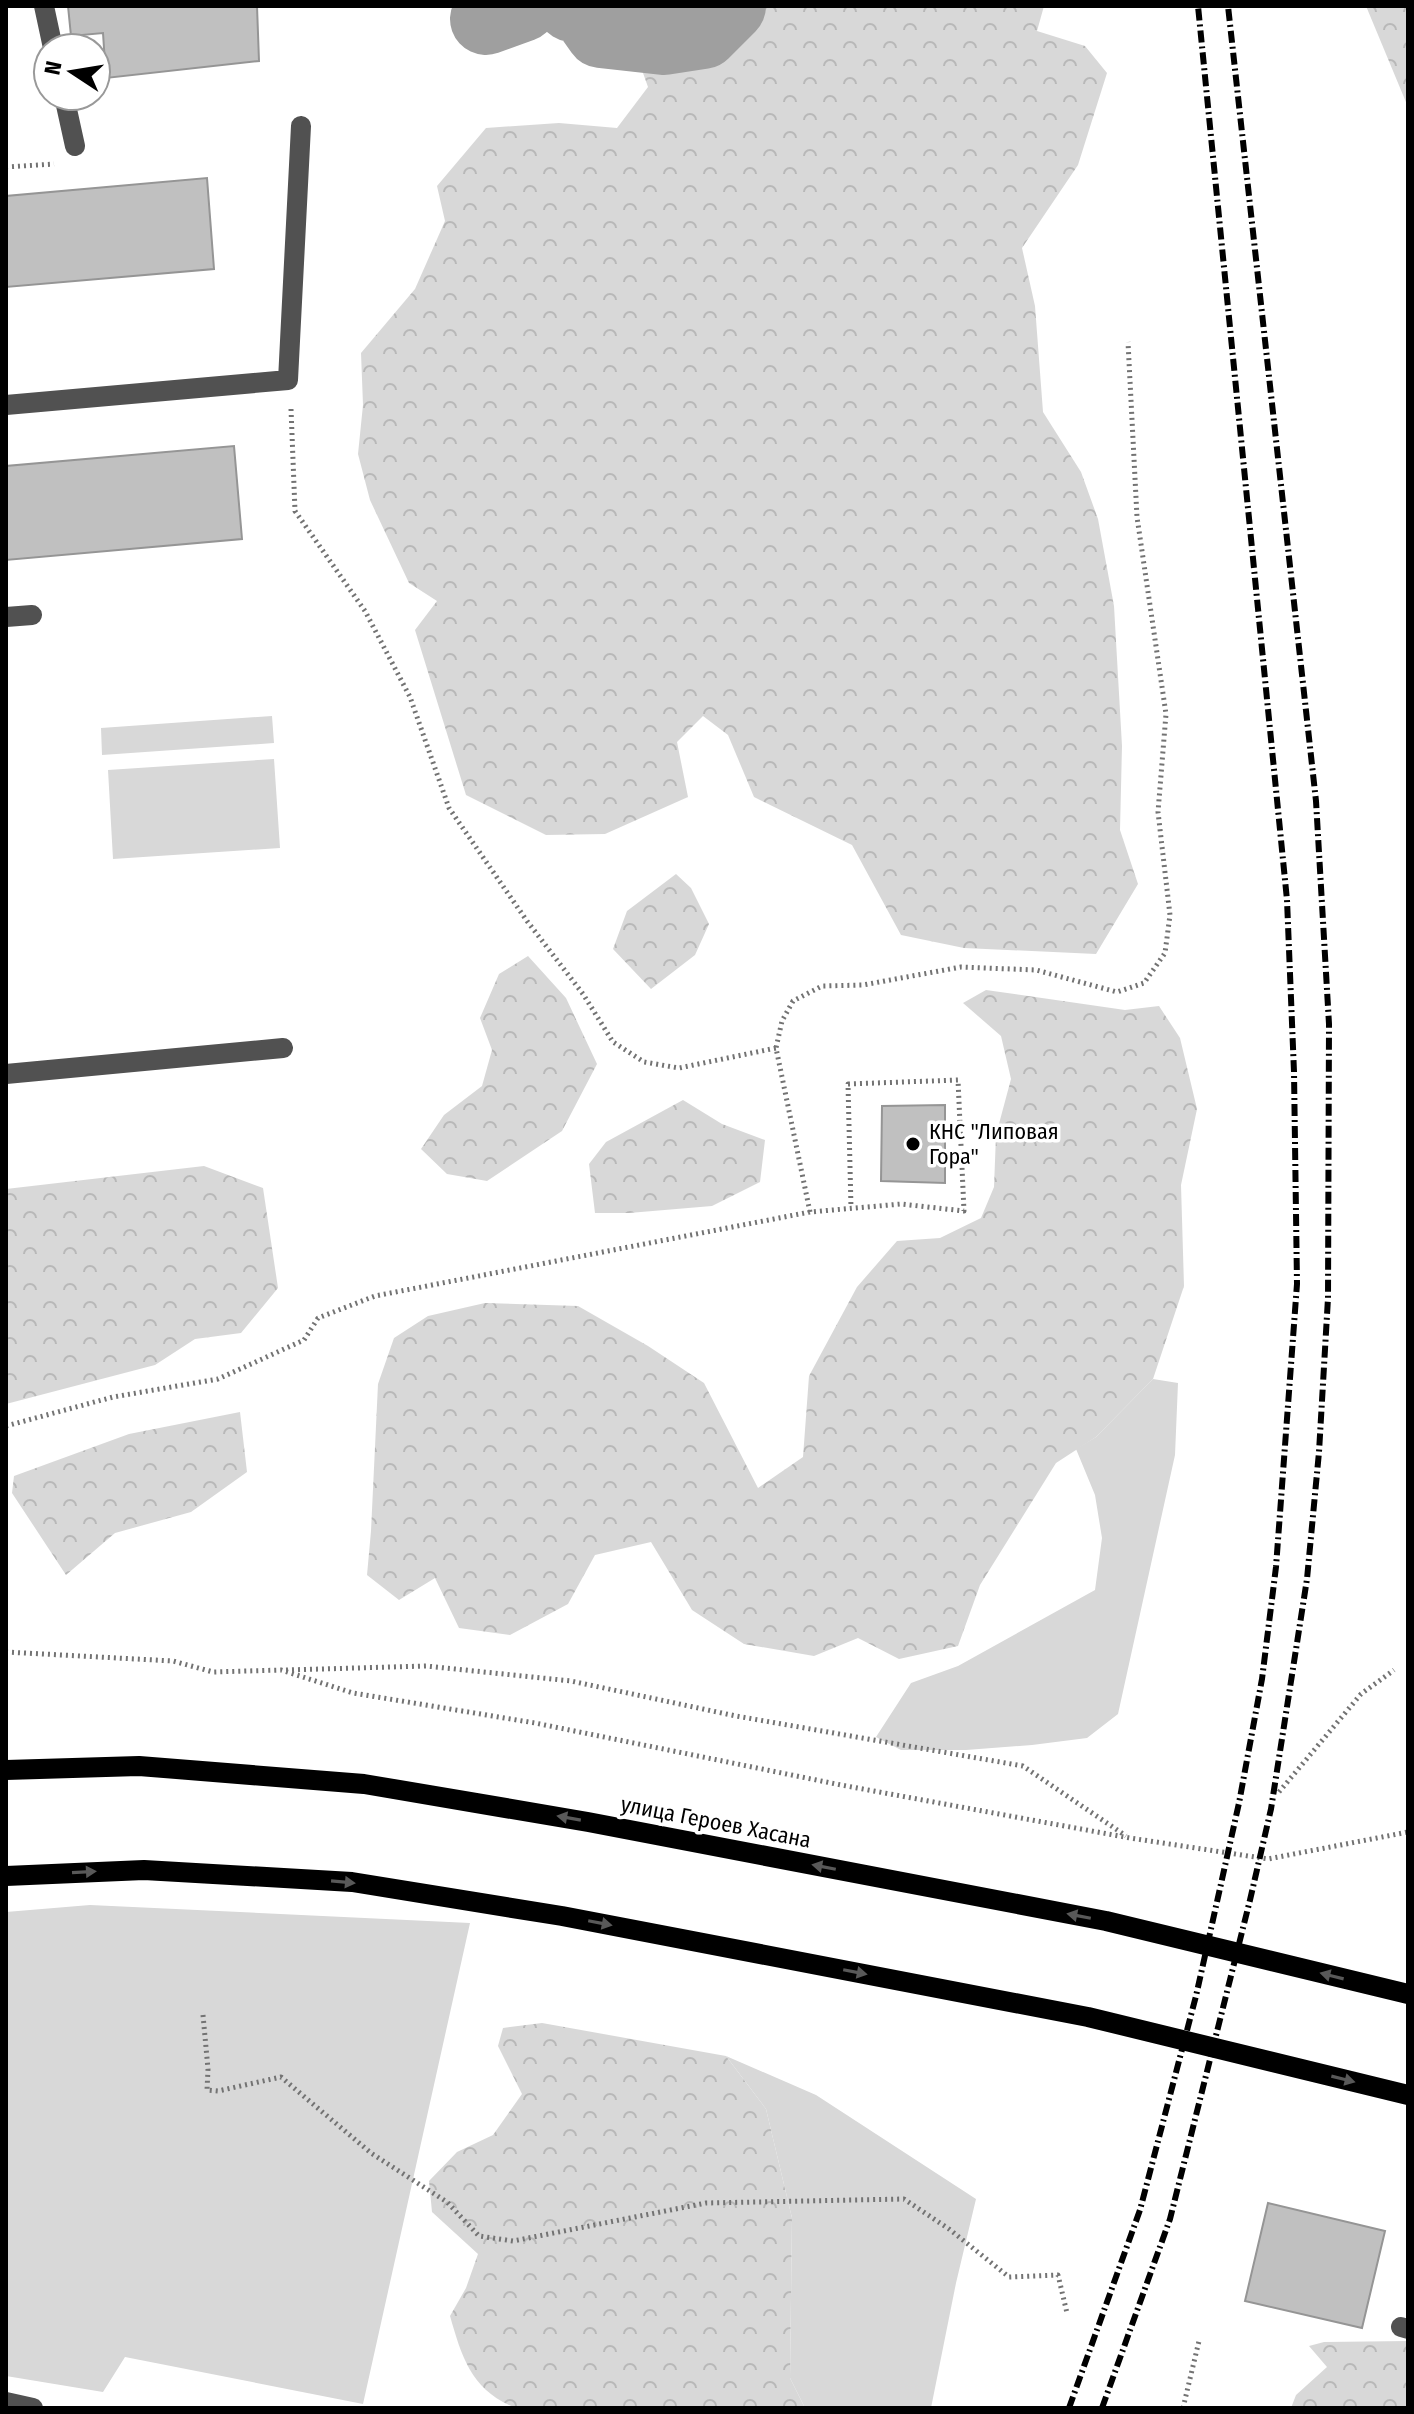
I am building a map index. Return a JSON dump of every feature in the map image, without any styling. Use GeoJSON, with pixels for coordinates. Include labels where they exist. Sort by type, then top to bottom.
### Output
{"type":"FeatureCollection","features":[{"type":"Feature","properties":{"kind":"main road","name":"улица Героев Хасана"},"geometry":{"type":"LineString","coordinates":[[6,1770],[139,1766],[364,1784],[588,1822],[1106,1921],[1408,1994]]}},
{"type":"Feature","properties":{"kind":"main road"},"geometry":{"type":"LineString","coordinates":[[6,1876],[144,1870],[352,1882],[578,1918],[1088,2017],[1408,2095]]}},
{"type":"Feature","properties":{"kind":"lane"},"geometry":{"type":"LineString","coordinates":[[44,6],[50,32]]}},
{"type":"Feature","properties":{"kind":"lane"},"geometry":{"type":"LineString","coordinates":[[68,112],[75,146]]}},
{"type":"Feature","properties":{"kind":"lane"},"geometry":{"type":"LineString","coordinates":[[6,405],[288,380],[301,126]]}},
{"type":"Feature","properties":{"kind":"lane"},"geometry":{"type":"LineString","coordinates":[[6,617],[32,615]]}},
{"type":"Feature","properties":{"kind":"lane"},"geometry":{"type":"LineString","coordinates":[[6,1074],[283,1048]]}},
{"type":"Feature","properties":{"kind":"lane"},"geometry":{"type":"LineString","coordinates":[[6,2402],[33,2408]]}},
{"type":"Feature","properties":{"kind":"path"},"geometry":{"type":"LineString","coordinates":[[6,167],[55,164]]}},
{"type":"Feature","properties":{"kind":"path"},"geometry":{"type":"LineString","coordinates":[[810,1212],[776,1048],[782,1021],[793,1001],[822,986],[863,985],[961,967],[1036,970],[1117,992],[1144,983],[1165,953],[1170,915],[1158,812],[1166,714],[1137,517],[1128,342]]}},
{"type":"Feature","properties":{"kind":"path"},"geometry":{"type":"LineString","coordinates":[[288,380],[295,511],[372,623],[410,697],[449,808],[527,921],[583,994],[613,1042],[644,1062],[679,1068],[776,1048]]}},
{"type":"Feature","properties":{"kind":"path"},"geometry":{"type":"LineString","coordinates":[[6,1426],[113,1397],[218,1379],[304,1340],[318,1318],[375,1296],[810,1212],[901,1204],[964,1211],[958,1080],[848,1084],[851,1208]]}},
{"type":"Feature","properties":{"kind":"path"},"geometry":{"type":"LineString","coordinates":[[6,1652],[173,1661],[213,1672],[426,1666],[571,1681],[736,1716],[1023,1766],[1130,1838]]}},
{"type":"Feature","properties":{"kind":"path"},"geometry":{"type":"LineString","coordinates":[[281,1670],[353,1693],[535,1723],[841,1785],[1130,1838],[1268,1859],[1408,1832]]}},
{"type":"Feature","properties":{"kind":"path"},"geometry":{"type":"LineString","coordinates":[[1279,1792],[1361,1694],[1394,1670]]}},
{"type":"Feature","properties":{"kind":"path"},"geometry":{"type":"LineString","coordinates":[[203,2015],[207,2090],[218,2091],[281,2077],[371,2153],[447,2202],[479,2236],[513,2241],[706,2203],[904,2199],[949,2229],[1009,2277],[1058,2275],[1067,2313]]}},
{"type":"Feature","properties":{"kind":"path"},"geometry":{"type":"LineString","coordinates":[[1183,2408],[1199,2341]]}},
{"type":"Feature","properties":{"kind":"green space"},"geometry":{"type":"Polygon","coordinates":[[[641,6],[1044,6],[1037,31],[1085,46],[1107,73],[1078,165],[1022,248],[1035,306],[1043,412],[1081,472],[1098,519],[1114,606],[1122,746],[1120,830],[1138,884],[1096,954],[964,948],[901,935],[852,845],[754,797],[728,735],[703,716],[677,742],[688,797],[605,834],[546,835],[466,795],[415,630],[437,601],[409,583],[370,500],[358,454],[363,405],[361,353],[415,289],[445,221],[437,186],[486,128],[559,123],[617,128],[648,87],[627,28],[641,6]]]}},
{"type":"Feature","properties":{"kind":"green space"},"geometry":{"type":"Polygon","coordinates":[[[1366,6],[1408,6],[1408,107],[1366,6]]]}},
{"type":"Feature","properties":{"kind":"green space"},"geometry":{"type":"Polygon","coordinates":[[[272,716],[274,743],[102,755],[101,728],[272,716]]]}},
{"type":"Feature","properties":{"kind":"green space"},"geometry":{"type":"Polygon","coordinates":[[[274,759],[280,848],[113,859],[108,770],[274,759]]]}},
{"type":"Feature","properties":{"kind":"green space"},"geometry":{"type":"Polygon","coordinates":[[[676,874],[691,888],[709,924],[695,955],[651,989],[613,949],[627,911],[676,874]]]}},
{"type":"Feature","properties":{"kind":"green space"},"geometry":{"type":"Polygon","coordinates":[[[528,956],[566,998],[597,1064],[562,1131],[487,1181],[447,1174],[421,1149],[444,1115],[482,1086],[492,1050],[480,1018],[499,974],[528,956]]]}},
{"type":"Feature","properties":{"kind":"green space"},"geometry":{"type":"Polygon","coordinates":[[[986,990],[1125,1010],[1159,1006],[1180,1038],[1197,1109],[1181,1185],[1184,1286],[1153,1379],[1096,1437],[1056,1463],[980,1585],[958,1646],[899,1659],[858,1638],[814,1656],[744,1644],[692,1610],[651,1542],[595,1555],[568,1604],[510,1635],[459,1628],[435,1578],[399,1600],[367,1575],[378,1384],[394,1338],[428,1316],[485,1303],[578,1306],[704,1383],[758,1488],[803,1457],[809,1376],[857,1287],[897,1241],[940,1238],[981,1218],[994,1187],[996,1135],[1011,1079],[1001,1036],[963,1003],[986,990]]]}},
{"type":"Feature","properties":{"kind":"green space"},"geometry":{"type":"Polygon","coordinates":[[[683,1100],[722,1124],[765,1140],[760,1182],[712,1206],[595,1213],[589,1164],[606,1142],[683,1100]]]}},
{"type":"Feature","properties":{"kind":"green space"},"geometry":{"type":"Polygon","coordinates":[[[204,1166],[263,1188],[278,1288],[241,1333],[195,1339],[155,1365],[6,1404],[6,1189],[204,1166]]]}},
{"type":"Feature","properties":{"kind":"green space"},"geometry":{"type":"Polygon","coordinates":[[[1153,1379],[1178,1383],[1175,1455],[1118,1714],[1087,1738],[1032,1745],[966,1750],[901,1750],[876,1737],[911,1683],[958,1666],[1095,1590],[1102,1538],[1095,1495],[1076,1449],[1096,1437],[1153,1379]]]}},
{"type":"Feature","properties":{"kind":"green space"},"geometry":{"type":"Polygon","coordinates":[[[240,1412],[247,1472],[191,1512],[115,1533],[66,1575],[12,1493],[14,1476],[129,1434],[240,1412]]]}},
{"type":"Feature","properties":{"kind":"green space"},"geometry":{"type":"Polygon","coordinates":[[[90,1905],[470,1923],[363,2404],[125,2357],[103,2392],[6,2376],[6,1912],[90,1905]]]}},
{"type":"Feature","properties":{"kind":"green space"},"geometry":{"type":"Polygon","coordinates":[[[542,2023],[726,2056],[766,2109],[792,2218],[790,2378],[805,2408],[516,2408],[489,2392],[471,2371],[450,2316],[466,2288],[478,2254],[432,2212],[429,2181],[457,2152],[493,2135],[522,2094],[498,2046],[503,2028],[542,2023]]]}},
{"type":"Feature","properties":{"kind":"green space"},"geometry":{"type":"Polygon","coordinates":[[[726,2056],[816,2095],[976,2199],[931,2408],[805,2408],[790,2378],[792,2218],[766,2109],[726,2056]]]}},
{"type":"Feature","properties":{"kind":"green space"},"geometry":{"type":"Polygon","coordinates":[[[1408,2341],[1408,2408],[1291,2408],[1296,2395],[1327,2367],[1309,2346],[1324,2342],[1408,2341]]]}},
{"type":"Feature","properties":{"kind":"building"},"geometry":{"type":"Polygon","coordinates":[[[68,6],[257,6],[259,61],[112,77],[112,32],[71,32],[68,6]]]}},
{"type":"Feature","properties":{"kind":"building"},"geometry":{"type":"Polygon","coordinates":[[[207,178],[214,269],[6,287],[6,196],[207,178]]]}},
{"type":"Feature","properties":{"kind":"building"},"geometry":{"type":"Polygon","coordinates":[[[234,446],[242,539],[6,560],[6,466],[234,446]]]}},
{"type":"Feature","properties":{"kind":"building","name":"КНС \"Липовая Гора\""},"geometry":{"type":"Polygon","coordinates":[[[945,1105],[945,1183],[881,1181],[882,1106],[945,1105]]]}},
{"type":"Feature","properties":{"kind":"building"},"geometry":{"type":"Polygon","coordinates":[[[1268,2203],[1385,2231],[1362,2328],[1245,2301],[1268,2203]]]}},
{"type":"Feature","properties":{"kind":"waterway"},"geometry":{"type":"LineString","coordinates":[[486,19],[522,6]]}},
{"type":"Feature","properties":{"kind":"waterway"},"geometry":{"type":"LineString","coordinates":[[572,6],[584,8],[601,32],[664,39],[703,33],[730,6]]}},
{"type":"Feature","properties":{"kind":"railway"},"geometry":{"type":"LineString","coordinates":[[1069,2408],[1140,2210],[1196,1996],[1239,1803],[1262,1679],[1276,1567],[1297,1284],[1294,1072],[1287,900],[1198,6]]}},
{"type":"Feature","properties":{"kind":"railway"},"geometry":{"type":"LineString","coordinates":[[1102,2408],[1170,2219],[1271,1809],[1307,1579],[1319,1452],[1328,1298],[1329,1024],[1316,801],[1228,6]]}},
{"type":"Feature","properties":{"kind":"place","name":"КНС \"Липовая Гора\""},"geometry":{"type":"Point","coordinates":[913,1144]}}]}
